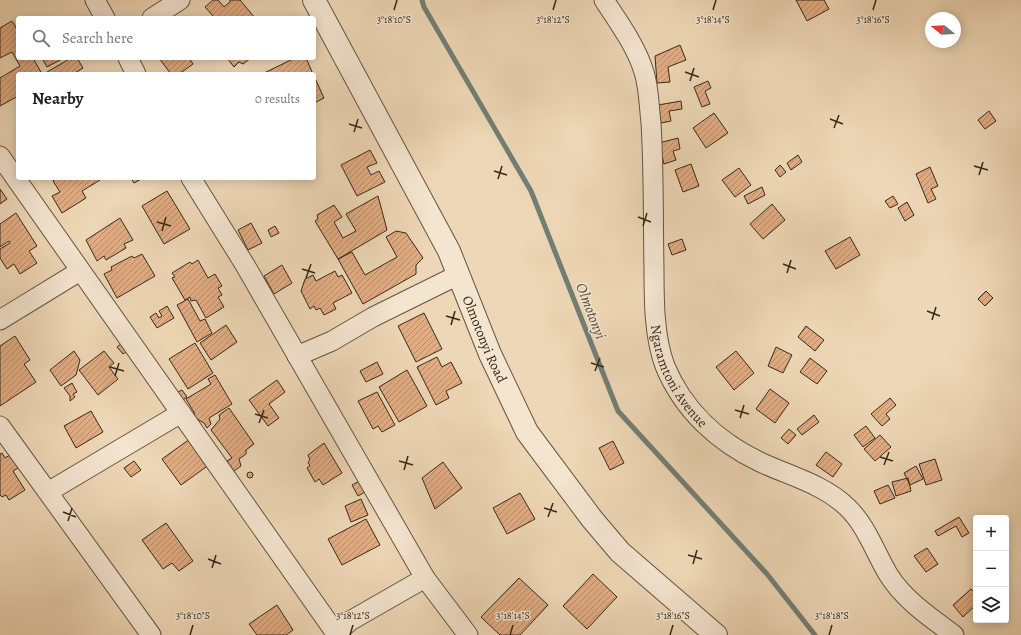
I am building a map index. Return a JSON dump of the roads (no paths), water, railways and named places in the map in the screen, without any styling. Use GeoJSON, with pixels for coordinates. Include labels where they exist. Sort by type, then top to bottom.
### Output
{"type":"FeatureCollection","features":[{"type":"Feature","properties":{"kind":"street"},"geometry":{"type":"LineString","coordinates":[[95,0],[104,16]]}},
{"type":"Feature","properties":{"kind":"street"},"geometry":{"type":"LineString","coordinates":[[155,16],[180,0]]}},
{"type":"Feature","properties":{"kind":"street","name":"Olmotonyi Road"},"geometry":{"type":"LineString","coordinates":[[314,0],[442,237],[490,354],[527,432],[551,465],[620,552],[716,635]]}},
{"type":"Feature","properties":{"kind":"street","name":"Ngaramtoni Avenue"},"geometry":{"type":"LineString","coordinates":[[604,0],[631,41],[644,72],[648,96],[654,159],[655,318],[665,365],[679,395],[702,423],[727,443],[759,461],[829,492],[847,507],[861,523],[889,576],[908,599],[954,635]]}},
{"type":"Feature","properties":{"kind":"street"},"geometry":{"type":"LineString","coordinates":[[129,60],[135,72]]}},
{"type":"Feature","properties":{"kind":"street"},"geometry":{"type":"LineString","coordinates":[[0,156],[16,179]]}},
{"type":"Feature","properties":{"kind":"street"},"geometry":{"type":"LineString","coordinates":[[17,180],[338,635],[342,628],[350,621],[425,578]]}},
{"type":"Feature","properties":{"kind":"street"},"geometry":{"type":"LineString","coordinates":[[192,180],[245,265],[425,578],[468,635]]}},
{"type":"Feature","properties":{"kind":"street"},"geometry":{"type":"LineString","coordinates":[[0,320],[80,271]]}},
{"type":"Feature","properties":{"kind":"street"},"geometry":{"type":"LineString","coordinates":[[297,356],[332,341],[373,317],[458,275]]}},
{"type":"Feature","properties":{"kind":"street"},"geometry":{"type":"LineString","coordinates":[[48,492],[181,413]]}},
{"type":"Feature","properties":{"kind":"street"},"geometry":{"type":"LineString","coordinates":[[0,426],[151,635]]}},
{"type":"Feature","properties":{"kind":"waterway","name":"Olmotonyi"},"geometry":{"type":"LineString","coordinates":[[422,0],[424,7],[531,191],[618,411],[767,574],[815,635]]}}]}
